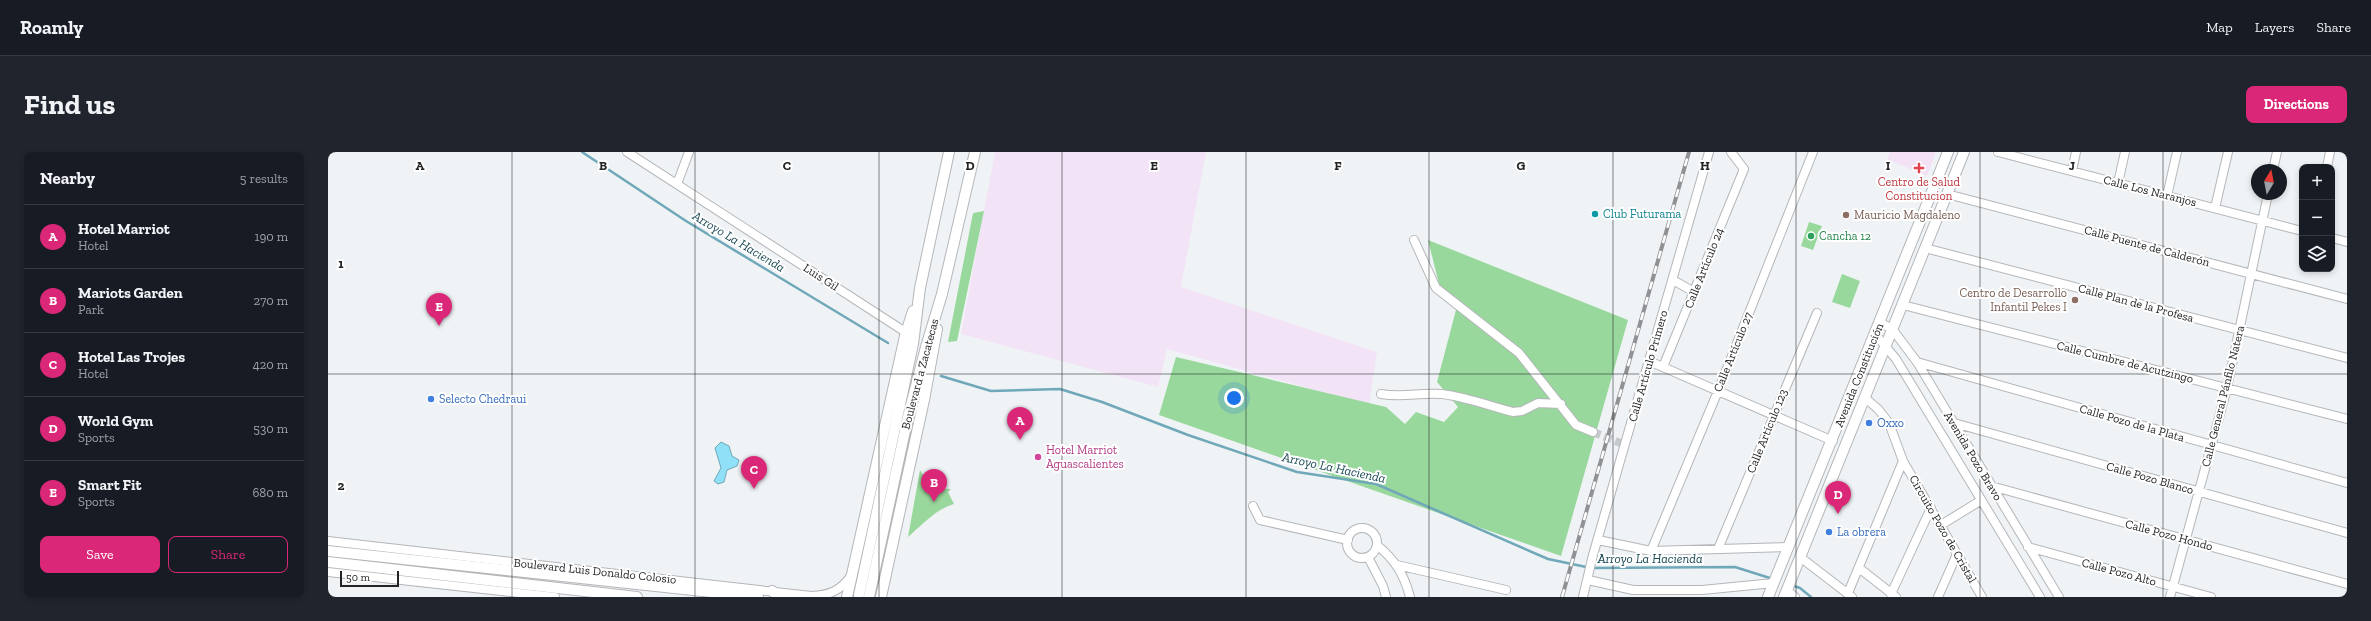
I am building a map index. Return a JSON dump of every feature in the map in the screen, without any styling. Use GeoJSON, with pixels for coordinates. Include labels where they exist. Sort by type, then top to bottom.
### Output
{"type":"FeatureCollection","features":[{"type":"Feature","properties":{"kind":"main road","name":"Boulevard a Zacatecas"},"geometry":{"type":"LineString","coordinates":[[864,596],[910,335],[949,152]]}},
{"type":"Feature","properties":{"kind":"main road","name":"Boulevard a Zacatecas"},"geometry":{"type":"LineString","coordinates":[[864,596],[908,416],[942,294],[975,152]]}},
{"type":"Feature","properties":{"kind":"main road","name":"Avenida Constitución"},"geometry":{"type":"LineString","coordinates":[[1768,597],[1876,335],[1948,152]]}},
{"type":"Feature","properties":{"kind":"main road","name":"Avenida Constitución"},"geometry":{"type":"LineString","coordinates":[[1786,591],[1964,152]]}},
{"type":"Feature","properties":{"kind":"main road"},"geometry":{"type":"LineString","coordinates":[[881,597],[924,400],[942,294]]}},
{"type":"Feature","properties":{"kind":"main road"},"geometry":{"type":"LineString","coordinates":[[847,597],[910,335]]}},
{"type":"Feature","properties":{"kind":"main road","name":"Boulevard Luis Donaldo Colosio"},"geometry":{"type":"LineString","coordinates":[[328,551],[758,597]]}},
{"type":"Feature","properties":{"kind":"main road","name":"Boulevard Luis Donaldo Colosio"},"geometry":{"type":"LineString","coordinates":[[328,562],[637,597]]}},
{"type":"Feature","properties":{"kind":"main road"},"geometry":{"type":"LineString","coordinates":[[364,566],[390,562],[440,568],[461,565],[468,570],[488,575],[504,582]]}},
{"type":"Feature","properties":{"kind":"main road"},"geometry":{"type":"LineString","coordinates":[[669,587],[680,581]]}},
{"type":"Feature","properties":{"kind":"main road"},"geometry":{"type":"LineString","coordinates":[[577,597],[590,592]]}},
{"type":"Feature","properties":{"kind":"street","name":"Luis Gil"},"geometry":{"type":"LineString","coordinates":[[627,152],[910,335]]}},
{"type":"Feature","properties":{"kind":"street"},"geometry":{"type":"LineString","coordinates":[[677,184],[689,152]]}},
{"type":"Feature","properties":{"kind":"street","name":"Calle Artículo Primero"},"geometry":{"type":"LineString","coordinates":[[1583,597],[1593,555],[1624,444],[1709,152]]}},
{"type":"Feature","properties":{"kind":"street","name":"Calle Artículo 24"},"geometry":{"type":"LineString","coordinates":[[1663,367],[1744,169],[1730,152]]}},
{"type":"Feature","properties":{"kind":"street","name":"Calle Artículo 27"},"geometry":{"type":"LineString","coordinates":[[1651,551],[1718,391],[1813,152]]}},
{"type":"Feature","properties":{"kind":"street","name":"Calle Los Naranjos"},"geometry":{"type":"LineString","coordinates":[[1998,152],[2025,155],[2072,171],[2299,230]]}},
{"type":"Feature","properties":{"kind":"street"},"geometry":{"type":"LineString","coordinates":[[2072,171],[2076,152]]}},
{"type":"Feature","properties":{"kind":"street"},"geometry":{"type":"LineString","coordinates":[[2118,183],[2125,152]]}},
{"type":"Feature","properties":{"kind":"street"},"geometry":{"type":"LineString","coordinates":[[2167,196],[2177,152]]}},
{"type":"Feature","properties":{"kind":"street"},"geometry":{"type":"LineString","coordinates":[[2215,208],[2228,152]]}},
{"type":"Feature","properties":{"kind":"street"},"geometry":{"type":"LineString","coordinates":[[2274,164],[2277,152]]}},
{"type":"Feature","properties":{"kind":"street"},"geometry":{"type":"LineString","coordinates":[[2328,164],[2330,152]]}},
{"type":"Feature","properties":{"kind":"street","name":"Calle Puente de Calderón"},"geometry":{"type":"LineString","coordinates":[[1947,194],[2347,299]]}},
{"type":"Feature","properties":{"kind":"street","name":"Calle General Pánfilo Natera"},"geometry":{"type":"LineString","coordinates":[[2170,597],[2227,388],[2267,200]]}},
{"type":"Feature","properties":{"kind":"street"},"geometry":{"type":"LineString","coordinates":[[2335,239],[2347,242]]}},
{"type":"Feature","properties":{"kind":"street"},"geometry":{"type":"LineString","coordinates":[[1414,240],[1436,288],[1519,353],[1561,404],[1576,425],[1594,432]]}},
{"type":"Feature","properties":{"kind":"street","name":"Calle Plan de la Profesa"},"geometry":{"type":"LineString","coordinates":[[1925,248],[2347,358]]}},
{"type":"Feature","properties":{"kind":"street"},"geometry":{"type":"LineString","coordinates":[[1672,280],[1694,292]]}},
{"type":"Feature","properties":{"kind":"street","name":"Calle Cumbre de Acutzingo"},"geometry":{"type":"LineString","coordinates":[[1903,305],[2347,419]]}},
{"type":"Feature","properties":{"kind":"street","name":"Calle Artículo 123"},"geometry":{"type":"LineString","coordinates":[[1718,549],[1817,313]]}},
{"type":"Feature","properties":{"kind":"street","name":"Avenida Pozo Bravo"},"geometry":{"type":"LineString","coordinates":[[1880,322],[1893,330],[1917,362],[2059,597]]}},
{"type":"Feature","properties":{"kind":"street","name":"Avenida Pozo Bravo"},"geometry":{"type":"LineString","coordinates":[[1876,335],[1886,345],[2040,597]]}},
{"type":"Feature","properties":{"kind":"street"},"geometry":{"type":"LineString","coordinates":[[1649,361],[1833,441]]}},
{"type":"Feature","properties":{"kind":"street","name":"Calle Pozo de la Plata"},"geometry":{"type":"LineString","coordinates":[[1917,362],[2347,482]]}},
{"type":"Feature","properties":{"kind":"street"},"geometry":{"type":"LineString","coordinates":[[1381,394],[1399,397],[1427,393],[1444,394],[1513,412],[1522,412],[1538,403],[1561,404]]}},
{"type":"Feature","properties":{"kind":"street","name":"Circuito Pozo de Cristal"},"geometry":{"type":"LineString","coordinates":[[1865,398],[1878,409],[1889,423],[1903,461],[1982,597]]}},
{"type":"Feature","properties":{"kind":"street","name":"Calle Pozo Blanco"},"geometry":{"type":"LineString","coordinates":[[1954,423],[2347,533]]}},
{"type":"Feature","properties":{"kind":"street","name":"Circuito Pozo de Cristal"},"geometry":{"type":"LineString","coordinates":[[1850,595],[1859,568],[1903,461]]}},
{"type":"Feature","properties":{"kind":"street","name":"Calle Pozo Hondo"},"geometry":{"type":"LineString","coordinates":[[1991,486],[2347,584]]}},
{"type":"Feature","properties":{"kind":"street"},"geometry":{"type":"LineString","coordinates":[[1941,525],[1980,501]]}},
{"type":"Feature","properties":{"kind":"street"},"geometry":{"type":"LineString","coordinates":[[1253,506],[1260,520],[1348,540]]}},
{"type":"Feature","properties":{"kind":"street"},"geometry":{"type":"LineString","coordinates":[[1859,568],[1894,595],[1931,508]]}},
{"type":"Feature","properties":{"kind":"street"},"geometry":{"type":"LineString","coordinates":[[1362,529],[1372,532],[1377,540],[1377,545],[1372,554],[1368,557],[1358,558],[1350,553],[1348,540],[1353,532],[1362,529]]}},
{"type":"Feature","properties":{"kind":"street"},"geometry":{"type":"LineString","coordinates":[[1598,540],[1651,551],[1789,547]]}},
{"type":"Feature","properties":{"kind":"street","name":"Boulevard Luis Donaldo Colosio"},"geometry":{"type":"LineString","coordinates":[[328,541],[680,581],[776,594],[824,596],[840,590],[853,573]]}},
{"type":"Feature","properties":{"kind":"street"},"geometry":{"type":"LineString","coordinates":[[1377,545],[1397,565],[1403,574],[1410,597]]}},
{"type":"Feature","properties":{"kind":"street","name":"Calle Pozo Alto"},"geometry":{"type":"LineString","coordinates":[[2028,547],[2211,597]]}},
{"type":"Feature","properties":{"kind":"street"},"geometry":{"type":"LineString","coordinates":[[1938,597],[1957,554]]}},
{"type":"Feature","properties":{"kind":"street"},"geometry":{"type":"LineString","coordinates":[[1368,557],[1383,586],[1386,597]]}},
{"type":"Feature","properties":{"kind":"street"},"geometry":{"type":"LineString","coordinates":[[1799,560],[1850,595]]}},
{"type":"Feature","properties":{"kind":"street"},"geometry":{"type":"LineString","coordinates":[[1397,565],[1506,590]]}},
{"type":"Feature","properties":{"kind":"street"},"geometry":{"type":"LineString","coordinates":[[328,572],[555,597]]}},
{"type":"Feature","properties":{"kind":"street"},"geometry":{"type":"LineString","coordinates":[[1589,576],[1631,593],[1700,594],[1774,582]]}},
{"type":"Feature","properties":{"kind":"street"},"geometry":{"type":"LineString","coordinates":[[1786,591],[1795,597]]}},
{"type":"Feature","properties":{"kind":"shaded area"},"geometry":{"type":"Polygon","coordinates":[[[995,152],[1206,152],[1181,287],[1377,352],[1369,405],[1167,349],[1158,387],[961,334],[995,152]]]}},
{"type":"Feature","properties":{"kind":"shaded area","name":"Centro de Salud Constitucion"},"geometry":{"type":"Polygon","coordinates":[[[1890,152],[1936,152],[1927,176],[1887,159],[1890,152]]]}},
{"type":"Feature","properties":{"kind":"green space"},"geometry":{"type":"Polygon","coordinates":[[[984,211],[957,341],[948,342],[973,213],[984,211]]]}},
{"type":"Feature","properties":{"kind":"green space","name":"Cancha 12"},"geometry":{"type":"Polygon","coordinates":[[[1809,222],[1822,226],[1813,250],[1801,246],[1809,222]]]}},
{"type":"Feature","properties":{"kind":"green space"},"geometry":{"type":"Polygon","coordinates":[[[1428,240],[1628,320],[1561,556],[1159,415],[1176,357],[1386,407],[1405,424],[1416,412],[1444,422],[1458,407],[1437,382],[1456,310],[1439,284],[1428,240]]]}},
{"type":"Feature","properties":{"kind":"green space"},"geometry":{"type":"Polygon","coordinates":[[[1842,274],[1860,281],[1850,308],[1832,302],[1842,274]]]}},
{"type":"Feature","properties":{"kind":"green space"},"geometry":{"type":"Polygon","coordinates":[[[920,470],[933,484],[942,488],[951,489],[948,492],[954,504],[935,513],[908,537],[920,470]]]}},
{"type":"Feature","properties":{"kind":"water"},"geometry":{"type":"Polygon","coordinates":[[[721,442],[729,446],[732,456],[739,460],[737,466],[727,470],[724,482],[718,484],[714,481],[721,468],[715,448],[721,442]]]}},
{"type":"Feature","properties":{"kind":"waterway","name":"Arroyo La Hacienda"},"geometry":{"type":"LineString","coordinates":[[582,152],[686,221],[888,343]]}},
{"type":"Feature","properties":{"kind":"waterway","name":"Arroyo La Hacienda"},"geometry":{"type":"LineString","coordinates":[[941,376],[991,391],[1060,389],[1102,402],[1188,435],[1297,472],[1376,484],[1548,559],[1591,568],[1735,567],[1773,579]]}},
{"type":"Feature","properties":{"kind":"waterway","name":"Arroyo La Hacienda"},"geometry":{"type":"LineString","coordinates":[[1791,585],[1800,588],[1811,597]]}},
{"type":"Feature","properties":{"kind":"tunnel"},"geometry":{"type":"LineString","coordinates":[[1593,432],[1623,444]]}},
{"type":"Feature","properties":{"kind":"railway"},"geometry":{"type":"LineString","coordinates":[[1562,597],[1689,152]]}},
{"type":"Feature","properties":{"kind":"place","name":"Centro de Salud Constitucion"},"geometry":{"type":"Point","coordinates":[1919,168]}},
{"type":"Feature","properties":{"kind":"place","name":"Club Futurama"},"geometry":{"type":"Point","coordinates":[1595,214]}},
{"type":"Feature","properties":{"kind":"place","name":"Mauricio Magdaleno"},"geometry":{"type":"Point","coordinates":[1846,215]}},
{"type":"Feature","properties":{"kind":"place","name":"Cancha 12"},"geometry":{"type":"Point","coordinates":[1811,236]}},
{"type":"Feature","properties":{"kind":"place","name":"Centro de Desarrollo Infantil Pekes I"},"geometry":{"type":"Point","coordinates":[2075,300]}},
{"type":"Feature","properties":{"kind":"place","name":"Smart Fit"},"geometry":{"type":"Point","coordinates":[439,326]}},
{"type":"Feature","properties":{"kind":"place","name":"Selecto Chedraui"},"geometry":{"type":"Point","coordinates":[431,399]}},
{"type":"Feature","properties":{"kind":"place","name":"Oxxo"},"geometry":{"type":"Point","coordinates":[1869,423]}},
{"type":"Feature","properties":{"kind":"place","name":"Hotel Marriot"},"geometry":{"type":"Point","coordinates":[1020,440]}},
{"type":"Feature","properties":{"kind":"place","name":"Hotel Marriot Aguascalientes"},"geometry":{"type":"Point","coordinates":[1038,457]}},
{"type":"Feature","properties":{"kind":"place","name":"Hotel Las Trojes"},"geometry":{"type":"Point","coordinates":[754,489]}},
{"type":"Feature","properties":{"kind":"place","name":"Mariots Garden"},"geometry":{"type":"Point","coordinates":[934,502]}},
{"type":"Feature","properties":{"kind":"place","name":"World Gym"},"geometry":{"type":"Point","coordinates":[1838,514]}},
{"type":"Feature","properties":{"kind":"place","name":"La obrera"},"geometry":{"type":"Point","coordinates":[1829,532]}}]}
